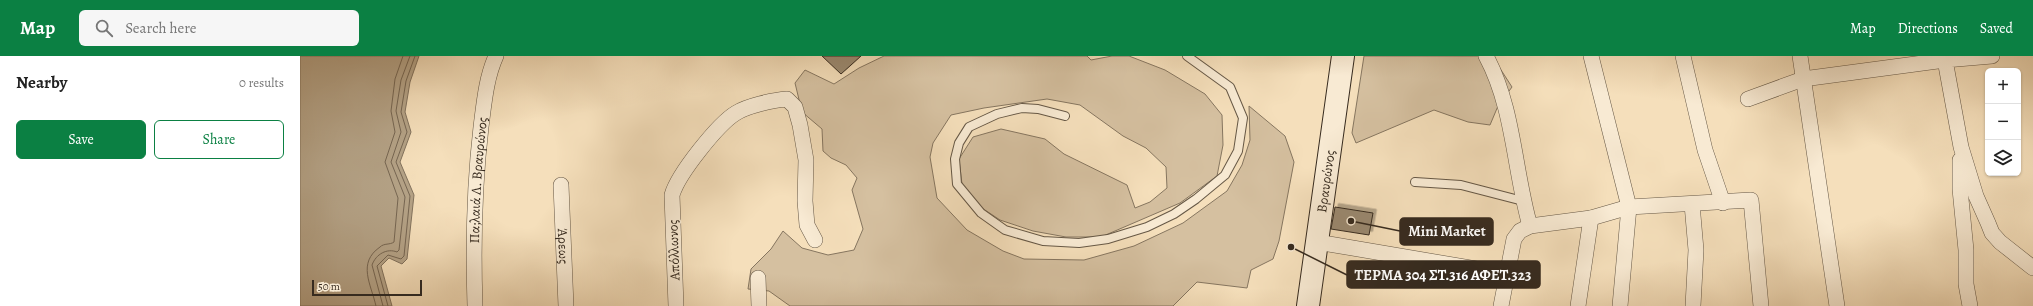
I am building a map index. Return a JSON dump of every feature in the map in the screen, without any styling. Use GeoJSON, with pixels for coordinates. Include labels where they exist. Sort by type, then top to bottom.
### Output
{"type":"FeatureCollection","features":[{"type":"Feature","properties":{"kind":"main road","name":"Βραυρώνος"},"geometry":{"type":"LineString","coordinates":[[1308,306],[1343,56]]}},
{"type":"Feature","properties":{"kind":"street","name":"Πα;λαιά Λ. Βραυρώνος"},"geometry":{"type":"LineString","coordinates":[[475,306],[473,246],[476,171],[485,94],[496,56]]}},
{"type":"Feature","properties":{"kind":"street"},"geometry":{"type":"LineString","coordinates":[[1486,56],[1494,71],[1511,132],[1523,201],[1530,226]]}},
{"type":"Feature","properties":{"kind":"street"},"geometry":{"type":"LineString","coordinates":[[1591,56],[1629,206],[1620,306]]}},
{"type":"Feature","properties":{"kind":"street"},"geometry":{"type":"LineString","coordinates":[[1683,56],[1705,150],[1723,203]]}},
{"type":"Feature","properties":{"kind":"street"},"geometry":{"type":"LineString","coordinates":[[1800,56],[1837,306]]}},
{"type":"Feature","properties":{"kind":"street"},"geometry":{"type":"LineString","coordinates":[[1748,99],[1803,79],[1945,58],[1992,56]]}},
{"type":"Feature","properties":{"kind":"street"},"geometry":{"type":"LineString","coordinates":[[1945,58],[1960,148],[1976,196],[1992,233],[2000,242],[2033,268]]}},
{"type":"Feature","properties":{"kind":"street","name":"Απόλλωνος"},"geometry":{"type":"LineString","coordinates":[[676,306],[672,195],[675,184],[686,168],[724,122],[737,112],[776,100],[786,99],[795,107],[800,125],[806,160],[806,225],[815,240]]}},
{"type":"Feature","properties":{"kind":"street"},"geometry":{"type":"LineString","coordinates":[[1960,148],[1960,189],[1966,250],[1966,284],[1970,306]]}},
{"type":"Feature","properties":{"kind":"street","name":"Άρεως"},"geometry":{"type":"LineString","coordinates":[[561,185],[566,306]]}},
{"type":"Feature","properties":{"kind":"street"},"geometry":{"type":"LineString","coordinates":[[1501,306],[1514,239],[1520,231],[1530,226],[1590,218],[1629,206],[1723,203],[1751,200],[1761,306]]}},
{"type":"Feature","properties":{"kind":"street"},"geometry":{"type":"LineString","coordinates":[[1692,204],[1696,250],[1693,306]]}},
{"type":"Feature","properties":{"kind":"street"},"geometry":{"type":"LineString","coordinates":[[1578,306],[1590,218]]}},
{"type":"Feature","properties":{"kind":"street"},"geometry":{"type":"LineString","coordinates":[[1317,242],[1506,274]]}},
{"type":"Feature","properties":{"kind":"street"},"geometry":{"type":"LineString","coordinates":[[758,278],[758,306]]}},
{"type":"Feature","properties":{"kind":"lane"},"geometry":{"type":"LineString","coordinates":[[1065,116],[1038,109],[1022,108],[997,114],[969,127],[959,143],[955,159],[957,184],[981,213],[1005,230],[1044,241],[1079,243],[1108,239],[1147,227],[1174,214],[1196,199],[1225,175],[1238,151],[1243,118],[1230,87],[1187,56]]}},
{"type":"Feature","properties":{"kind":"lane"},"geometry":{"type":"LineString","coordinates":[[1415,182],[1461,186],[1523,201]]}},
{"type":"Feature","properties":{"kind":"shaded area"},"geometry":{"type":"Polygon","coordinates":[[[884,56],[1087,56],[1091,60],[1112,56],[1129,56],[1165,70],[1205,94],[1222,115],[1223,145],[1217,176],[1180,203],[1101,237],[1066,237],[1033,231],[1000,220],[976,204],[962,184],[959,159],[973,137],[1001,129],[1045,139],[1064,154],[1127,185],[1135,208],[1150,202],[1167,188],[1166,167],[1146,148],[1123,136],[1080,105],[1047,99],[984,108],[951,115],[933,143],[930,157],[937,198],[967,230],[1003,251],[1024,259],[1084,260],[1134,246],[1183,223],[1227,191],[1242,165],[1250,140],[1249,106],[1285,136],[1294,162],[1279,241],[1273,259],[1251,270],[1247,288],[1197,282],[1173,306],[790,306],[769,291],[748,289],[751,269],[771,249],[783,231],[802,248],[828,255],[854,250],[863,229],[852,190],[857,178],[846,165],[831,158],[823,151],[822,129],[802,112],[795,83],[805,70],[834,84],[859,68],[884,56]]]}},
{"type":"Feature","properties":{"kind":"shaded area"},"geometry":{"type":"Polygon","coordinates":[[[1364,56],[1492,56],[1512,87],[1498,106],[1490,125],[1468,122],[1434,110],[1356,143],[1352,133],[1364,56]]]}},
{"type":"Feature","properties":{"kind":"water"},"geometry":{"type":"Polygon","coordinates":[[[300,56],[419,56],[410,82],[405,112],[411,132],[400,162],[414,195],[407,259],[402,264],[389,258],[381,266],[392,306],[300,306],[300,56]]]}},
{"type":"Feature","properties":{"kind":"building"},"geometry":{"type":"Polygon","coordinates":[[[822,56],[861,56],[841,74],[822,56]]]}},
{"type":"Feature","properties":{"kind":"building"},"geometry":{"type":"Polygon","coordinates":[[[1335,207],[1373,213],[1369,235],[1331,229],[1335,207]]]}},
{"type":"Feature","properties":{"kind":"place","name":"Mini Market"},"geometry":{"type":"Point","coordinates":[1351,221]}},
{"type":"Feature","properties":{"kind":"place","name":"ΤΕΡΜΑ 304 ΣΤ.316 ΑΦΕΤ.323"},"geometry":{"type":"Point","coordinates":[1291,247]}}]}
